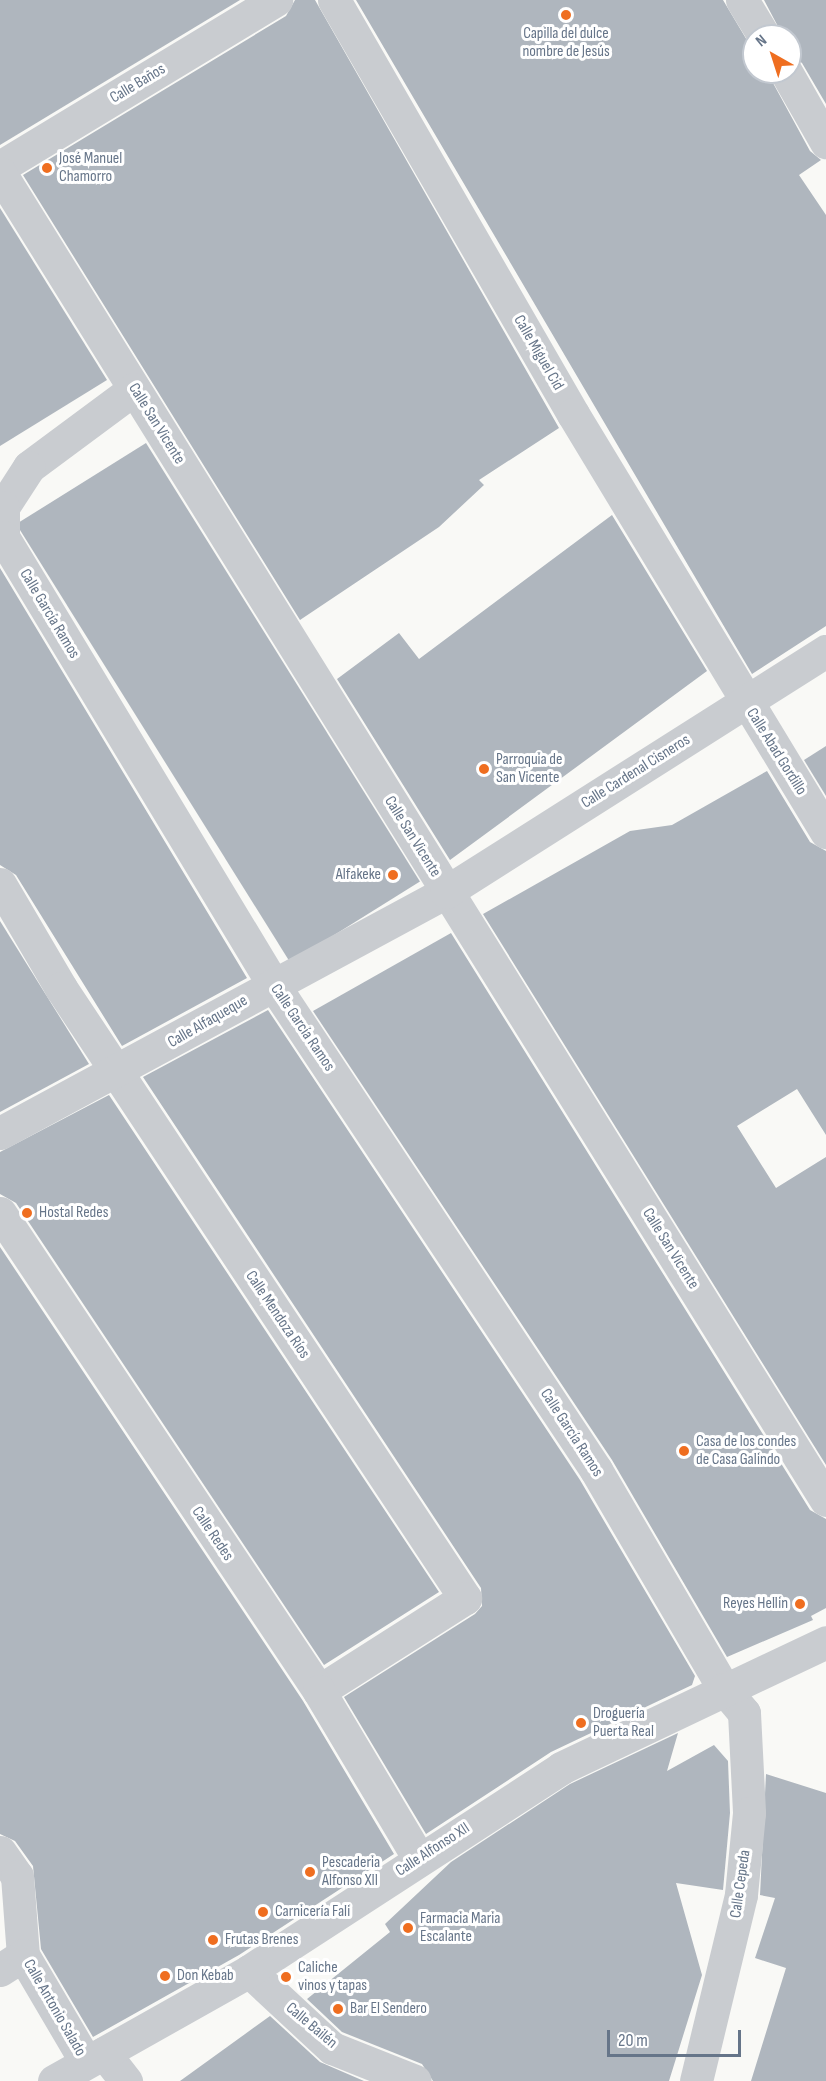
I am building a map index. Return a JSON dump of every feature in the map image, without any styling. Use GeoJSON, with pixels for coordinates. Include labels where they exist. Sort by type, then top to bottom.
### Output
{"type":"FeatureCollection","features":[{"type":"Feature","properties":{"kind":"street","name":"Calle Baños"},"geometry":{"type":"LineString","coordinates":[[0,167],[276,0]]}},
{"type":"Feature","properties":{"kind":"street","name":"Calle Miguel Cid"},"geometry":{"type":"LineString","coordinates":[[334,0],[746,703]]}},
{"type":"Feature","properties":{"kind":"street"},"geometry":{"type":"LineString","coordinates":[[742,0],[757,24]]}},
{"type":"Feature","properties":{"kind":"street"},"geometry":{"type":"LineString","coordinates":[[793,84],[826,142]]}},
{"type":"Feature","properties":{"kind":"street","name":"Calle San Vicente"},"geometry":{"type":"LineString","coordinates":[[0,173],[826,1500]]}},
{"type":"Feature","properties":{"kind":"street","name":"Calle García Ramos"},"geometry":{"type":"LineString","coordinates":[[134,389],[29,467],[3,507],[3,537],[273,984],[596,1470],[724,1689]]}},
{"type":"Feature","properties":{"kind":"street","name":"Calle Cardenal Cisneros"},"geometry":{"type":"LineString","coordinates":[[446,892],[826,651]]}},
{"type":"Feature","properties":{"kind":"street","name":"Calle Abad Gordillo"},"geometry":{"type":"LineString","coordinates":[[746,703],[826,832]]}},
{"type":"Feature","properties":{"kind":"street","name":"Calle Mendoza Ríos"},"geometry":{"type":"LineString","coordinates":[[0,884],[118,1073],[465,1598],[319,1691]]}},
{"type":"Feature","properties":{"kind":"street","name":"Calle Alfaqueque"},"geometry":{"type":"LineString","coordinates":[[0,1133],[118,1073],[273,984],[446,892]]}},
{"type":"Feature","properties":{"kind":"street","name":"Calle Redes"},"geometry":{"type":"LineString","coordinates":[[0,1213],[319,1691],[419,1859]]}},
{"type":"Feature","properties":{"kind":"street","name":"Calle Alfonso XII"},"geometry":{"type":"LineString","coordinates":[[54,2081],[249,1971],[561,1768],[826,1642]]}},
{"type":"Feature","properties":{"kind":"street","name":"Calle Cepeda"},"geometry":{"type":"LineString","coordinates":[[696,2081],[741,1895],[749,1813],[744,1713],[724,1689]]}},
{"type":"Feature","properties":{"kind":"street","name":"Calle Antonio Salado"},"geometry":{"type":"LineString","coordinates":[[0,1852],[17,1876],[12,1962],[95,2058],[126,2081]]}},
{"type":"Feature","properties":{"kind":"street","name":"Calle Bailén"},"geometry":{"type":"LineString","coordinates":[[249,1971],[332,2048],[415,2081]]}},
{"type":"Feature","properties":{"kind":"building"},"geometry":{"type":"Polygon","coordinates":[[[0,0],[240,0],[0,145],[0,0]]]}},
{"type":"Feature","properties":{"kind":"building"},"geometry":{"type":"Polygon","coordinates":[[[295,0],[315,0],[559,428],[479,480],[484,485],[439,527],[300,620],[23,175],[286,16],[295,0]]]}},
{"type":"Feature","properties":{"kind":"building"},"geometry":{"type":"Polygon","coordinates":[[[356,0],[723,0],[742,32],[742,84],[774,84],[810,151],[821,160],[799,175],[826,215],[826,626],[752,674],[356,0]]]}},
{"type":"Feature","properties":{"kind":"building"},"geometry":{"type":"Polygon","coordinates":[[[764,0],[826,0],[826,104],[802,63],[802,24],[777,24],[764,0]]]}},
{"type":"Feature","properties":{"kind":"building"},"geometry":{"type":"Polygon","coordinates":[[[0,208],[107,380],[0,446],[0,208]]]}},
{"type":"Feature","properties":{"kind":"building"},"geometry":{"type":"Polygon","coordinates":[[[146,443],[420,881],[290,963],[16,524],[146,443]]]}},
{"type":"Feature","properties":{"kind":"building","name":"Parroquia de San Vicente"},"geometry":{"type":"Polygon","coordinates":[[[612,515],[707,671],[450,860],[337,679],[399,633],[419,659],[612,515]]]}},
{"type":"Feature","properties":{"kind":"building"},"geometry":{"type":"Polygon","coordinates":[[[0,568],[247,978],[122,1046],[16,875],[0,865],[0,568]]]}},
{"type":"Feature","properties":{"kind":"building"},"geometry":{"type":"Polygon","coordinates":[[[826,746],[826,796],[804,760],[826,746]]]}},
{"type":"Feature","properties":{"kind":"building"},"geometry":{"type":"Polygon","coordinates":[[[767,771],[810,842],[826,851],[826,1135],[797,1089],[737,1126],[776,1188],[826,1157],[826,1465],[483,914],[630,831],[672,825],[767,771]]]}},
{"type":"Feature","properties":{"kind":"building"},"geometry":{"type":"Polygon","coordinates":[[[0,921],[89,1064],[0,1112],[0,921]]]}},
{"type":"Feature","properties":{"kind":"building"},"geometry":{"type":"Polygon","coordinates":[[[451,933],[810,1510],[826,1519],[826,1608],[811,1616],[813,1620],[727,1657],[612,1460],[313,1011],[451,933]]]}},
{"type":"Feature","properties":{"kind":"building"},"geometry":{"type":"Polygon","coordinates":[[[268,1010],[580,1480],[695,1676],[692,1685],[551,1752],[426,1834],[344,1697],[475,1614],[482,1606],[481,1588],[143,1077],[268,1010]]]}},
{"type":"Feature","properties":{"kind":"building"},"geometry":{"type":"Polygon","coordinates":[[[109,1095],[439,1592],[324,1665],[16,1203],[0,1194],[0,1152],[109,1095]]]}},
{"type":"Feature","properties":{"kind":"building"},"geometry":{"type":"Polygon","coordinates":[[[0,1247],[303,1701],[394,1854],[239,1955],[93,2037],[41,1949],[33,1866],[15,1841],[0,1834],[0,1247]]]}},
{"type":"Feature","properties":{"kind":"building"},"geometry":{"type":"Polygon","coordinates":[[[678,1733],[667,1771],[714,1745],[728,1761],[730,1813],[723,1890],[676,1883],[702,1975],[669,2081],[433,2081],[422,2064],[342,2032],[307,1999],[390,1932],[385,1924],[451,1862],[570,1784],[678,1733]]]}},
{"type":"Feature","properties":{"kind":"building"},"geometry":{"type":"Polygon","coordinates":[[[766,1774],[826,1793],[826,2081],[751,2081],[786,1968],[755,1958],[775,1898],[760,1895],[766,1774]]]}},
{"type":"Feature","properties":{"kind":"building"},"geometry":{"type":"Polygon","coordinates":[[[270,2016],[320,2062],[364,2081],[180,2081],[270,2016]]]}},
{"type":"Feature","properties":{"kind":"place","name":"Capilla del dulce nombre de Jesús"},"geometry":{"type":"Point","coordinates":[566,15]}},
{"type":"Feature","properties":{"kind":"place","name":"José Manuel Chamorro"},"geometry":{"type":"Point","coordinates":[47,168]}},
{"type":"Feature","properties":{"kind":"place","name":"Parroquia de San Vicente"},"geometry":{"type":"Point","coordinates":[484,769]}},
{"type":"Feature","properties":{"kind":"place","name":"Alfakeke"},"geometry":{"type":"Point","coordinates":[393,875]}},
{"type":"Feature","properties":{"kind":"place","name":"Hostal Redes"},"geometry":{"type":"Point","coordinates":[27,1213]}},
{"type":"Feature","properties":{"kind":"place","name":"Casa de los condes de Casa Galindo"},"geometry":{"type":"Point","coordinates":[684,1451]}},
{"type":"Feature","properties":{"kind":"place","name":"Reyes Hellin"},"geometry":{"type":"Point","coordinates":[800,1604]}},
{"type":"Feature","properties":{"kind":"place","name":"Droguería Puerta Real"},"geometry":{"type":"Point","coordinates":[581,1723]}},
{"type":"Feature","properties":{"kind":"place","name":"Pescaderia Alfonso XII"},"geometry":{"type":"Point","coordinates":[310,1872]}},
{"type":"Feature","properties":{"kind":"place","name":"Carnicería Fali"},"geometry":{"type":"Point","coordinates":[263,1912]}},
{"type":"Feature","properties":{"kind":"place","name":"Farmacia Maria Escalante"},"geometry":{"type":"Point","coordinates":[408,1928]}},
{"type":"Feature","properties":{"kind":"place","name":"Frutas Brenes"},"geometry":{"type":"Point","coordinates":[213,1940]}},
{"type":"Feature","properties":{"kind":"place","name":"Don Kebab"},"geometry":{"type":"Point","coordinates":[165,1976]}},
{"type":"Feature","properties":{"kind":"place","name":"Caliche vinos y tapas"},"geometry":{"type":"Point","coordinates":[286,1977]}},
{"type":"Feature","properties":{"kind":"place","name":"Bar El Sendero"},"geometry":{"type":"Point","coordinates":[338,2009]}}]}
